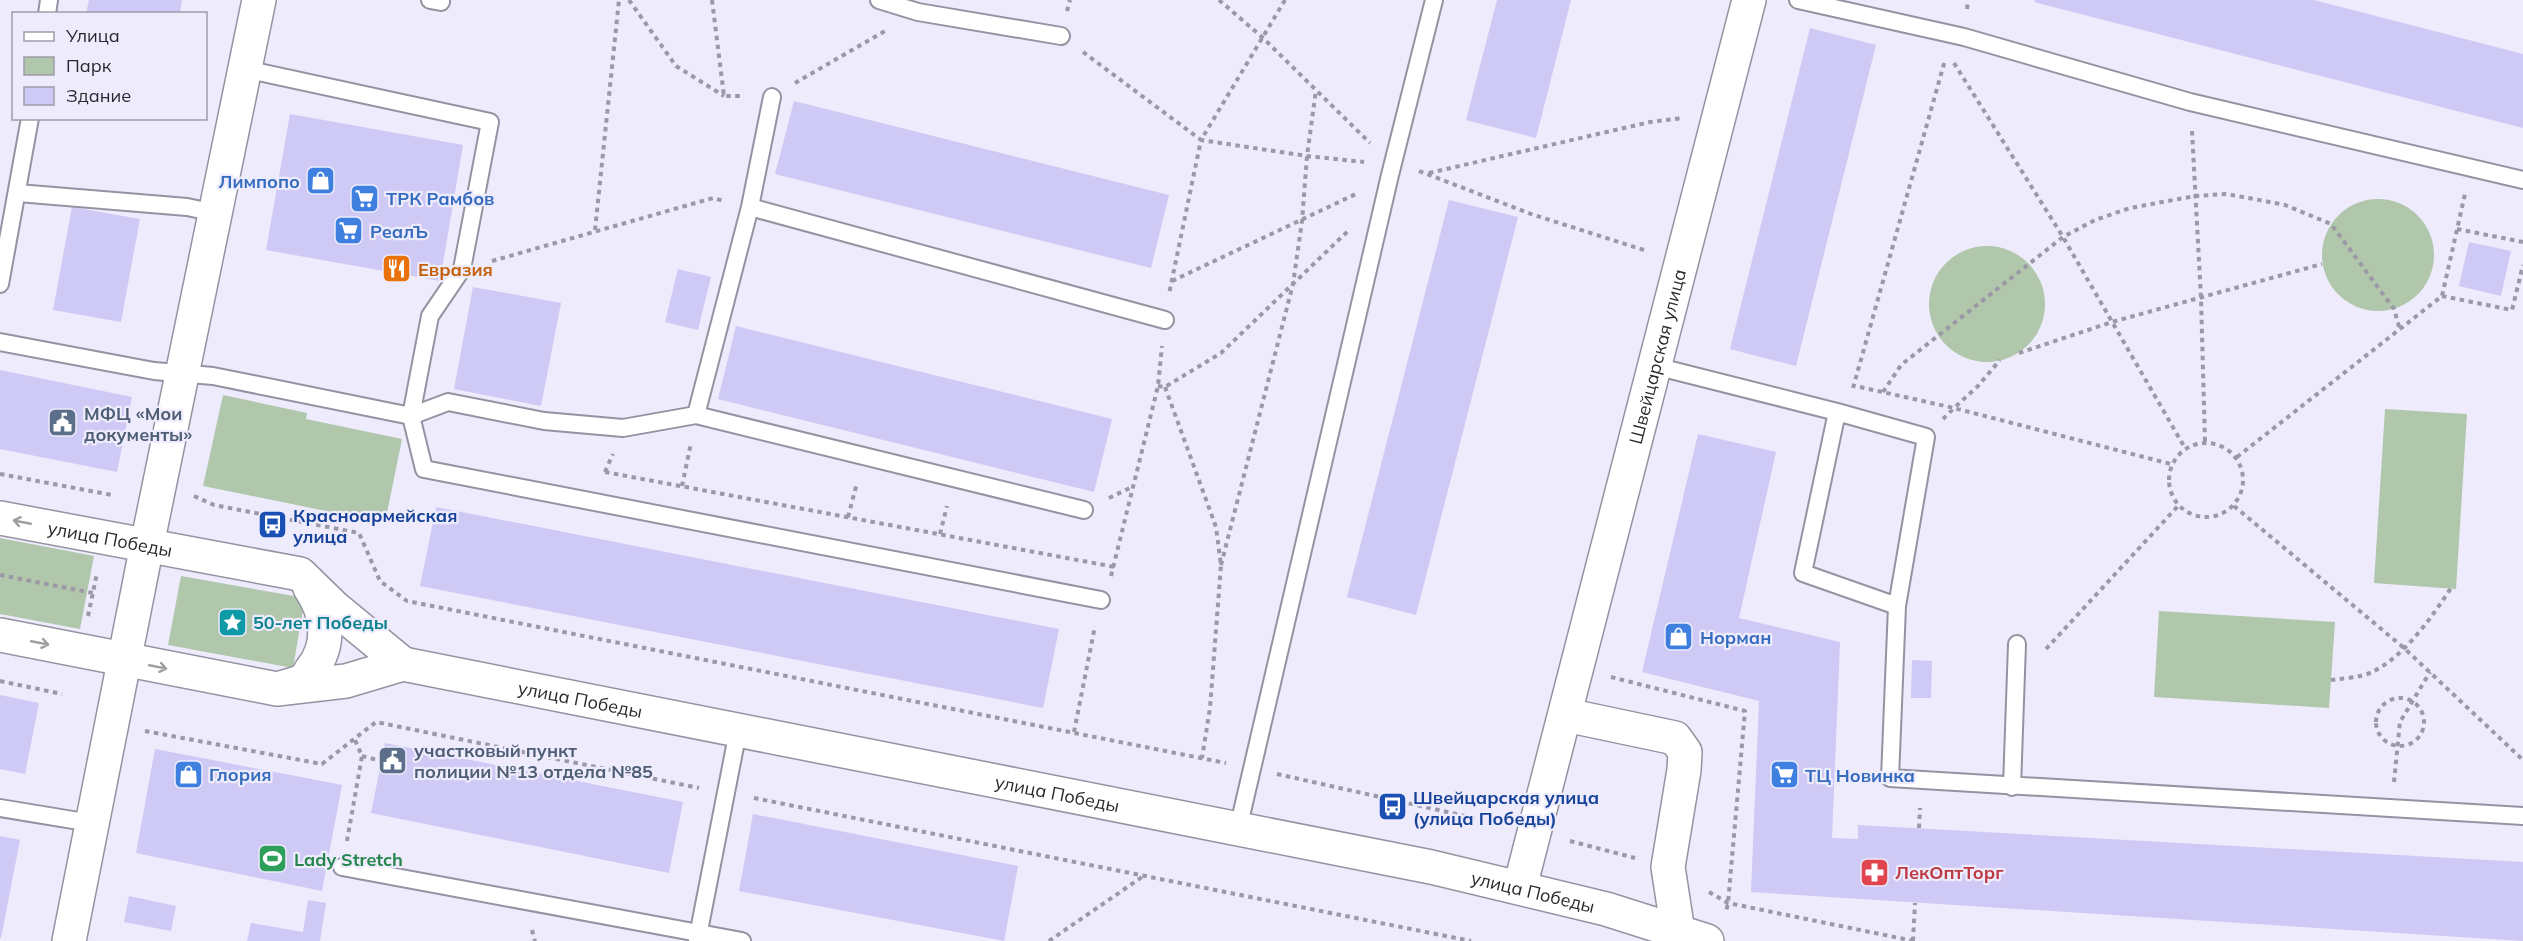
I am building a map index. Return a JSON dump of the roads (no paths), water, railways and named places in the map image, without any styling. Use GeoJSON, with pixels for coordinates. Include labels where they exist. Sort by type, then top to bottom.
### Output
{"type":"FeatureCollection","features":[{"type":"Feature","properties":{"kind":"main road"},"geometry":{"type":"LineString","coordinates":[[69,941],[157,495],[184,374],[259,0]]}},
{"type":"Feature","properties":{"kind":"main road","name":"Швейцарская улица"},"geometry":{"type":"LineString","coordinates":[[1520,887],[1749,0]]}},
{"type":"Feature","properties":{"kind":"main road","name":"улица Победы"},"geometry":{"type":"LineString","coordinates":[[0,518],[300,574],[335,608],[403,664]]}},
{"type":"Feature","properties":{"kind":"main road"},"geometry":{"type":"LineString","coordinates":[[277,689],[303,680],[315,665],[324,647],[325,620],[318,600],[300,574]]}},
{"type":"Feature","properties":{"kind":"main road","name":"улица Победы"},"geometry":{"type":"LineString","coordinates":[[0,635],[277,689],[346,681],[403,664],[1520,887],[1606,909],[1687,938]]}},
{"type":"Feature","properties":{"kind":"main road"},"geometry":{"type":"LineString","coordinates":[[1566,715],[1675,738],[1685,752],[1668,867],[1687,938]]}},
{"type":"Feature","properties":{"kind":"lane"},"geometry":{"type":"LineString","coordinates":[[430,0],[441,2],[441,0]]}},
{"type":"Feature","properties":{"kind":"lane"},"geometry":{"type":"LineString","coordinates":[[879,0],[918,12],[1061,36]]}},
{"type":"Feature","properties":{"kind":"lane"},"geometry":{"type":"LineString","coordinates":[[1238,829],[1391,170],[1434,0]]}},
{"type":"Feature","properties":{"kind":"lane"},"geometry":{"type":"LineString","coordinates":[[1798,0],[1964,37],[2190,102],[2523,180]]}},
{"type":"Feature","properties":{"kind":"lane"},"geometry":{"type":"LineString","coordinates":[[245,69],[490,122],[462,269],[430,316],[411,416],[424,469],[1101,600]]}},
{"type":"Feature","properties":{"kind":"lane"},"geometry":{"type":"LineString","coordinates":[[696,415],[750,207],[772,97]]}},
{"type":"Feature","properties":{"kind":"lane"},"geometry":{"type":"LineString","coordinates":[[0,284],[30,120]]}},
{"type":"Feature","properties":{"kind":"lane"},"geometry":{"type":"LineString","coordinates":[[18,193],[187,207],[216,213]]}},
{"type":"Feature","properties":{"kind":"lane"},"geometry":{"type":"LineString","coordinates":[[750,207],[1165,320]]}},
{"type":"Feature","properties":{"kind":"lane"},"geometry":{"type":"LineString","coordinates":[[0,342],[184,374],[213,376],[411,416],[448,402],[544,421],[623,428],[696,415],[1084,510]]}},
{"type":"Feature","properties":{"kind":"lane"},"geometry":{"type":"LineString","coordinates":[[1655,366],[1926,437],[1898,606],[1890,778],[2523,816]]}},
{"type":"Feature","properties":{"kind":"lane"},"geometry":{"type":"LineString","coordinates":[[1841,413],[1803,573],[1898,606]]}},
{"type":"Feature","properties":{"kind":"lane"},"geometry":{"type":"LineString","coordinates":[[2012,787],[2017,644]]}},
{"type":"Feature","properties":{"kind":"lane"},"geometry":{"type":"LineString","coordinates":[[698,937],[738,731]]}},
{"type":"Feature","properties":{"kind":"lane"},"geometry":{"type":"LineString","coordinates":[[0,808],[91,824]]}},
{"type":"Feature","properties":{"kind":"lane"},"geometry":{"type":"LineString","coordinates":[[342,867],[698,937],[742,941]]}},
{"type":"Feature","properties":{"kind":"place","name":"Лимпопо"},"geometry":{"type":"Point","coordinates":[321,181]}},
{"type":"Feature","properties":{"kind":"place","name":"ТРК Рамбов"},"geometry":{"type":"Point","coordinates":[365,198]}},
{"type":"Feature","properties":{"kind":"place","name":"РеалЪ"},"geometry":{"type":"Point","coordinates":[349,231]}},
{"type":"Feature","properties":{"kind":"place","name":"Евразия"},"geometry":{"type":"Point","coordinates":[397,269]}},
{"type":"Feature","properties":{"kind":"place","name":"МФЦ «Мои документы»"},"geometry":{"type":"Point","coordinates":[63,423]}},
{"type":"Feature","properties":{"kind":"place","name":"Красноармейская улица"},"geometry":{"type":"Point","coordinates":[272,525]}},
{"type":"Feature","properties":{"kind":"place","name":"50-лет Победы"},"geometry":{"type":"Point","coordinates":[232,622]}},
{"type":"Feature","properties":{"kind":"place","name":"Норман"},"geometry":{"type":"Point","coordinates":[1679,637]}},
{"type":"Feature","properties":{"kind":"place","name":"участковый пункт полиции №13 отдела №85"},"geometry":{"type":"Point","coordinates":[393,760]}},
{"type":"Feature","properties":{"kind":"place","name":"Глория"},"geometry":{"type":"Point","coordinates":[188,774]}},
{"type":"Feature","properties":{"kind":"place","name":"ТЦ Новинка"},"geometry":{"type":"Point","coordinates":[1784,775]}},
{"type":"Feature","properties":{"kind":"place","name":"Швейцарская улица (улица Победы)"},"geometry":{"type":"Point","coordinates":[1392,807]}},
{"type":"Feature","properties":{"kind":"place","name":"Lady Stretch"},"geometry":{"type":"Point","coordinates":[273,859]}},
{"type":"Feature","properties":{"kind":"place","name":"ЛекОптТорг"},"geometry":{"type":"Point","coordinates":[1874,872]}}]}
